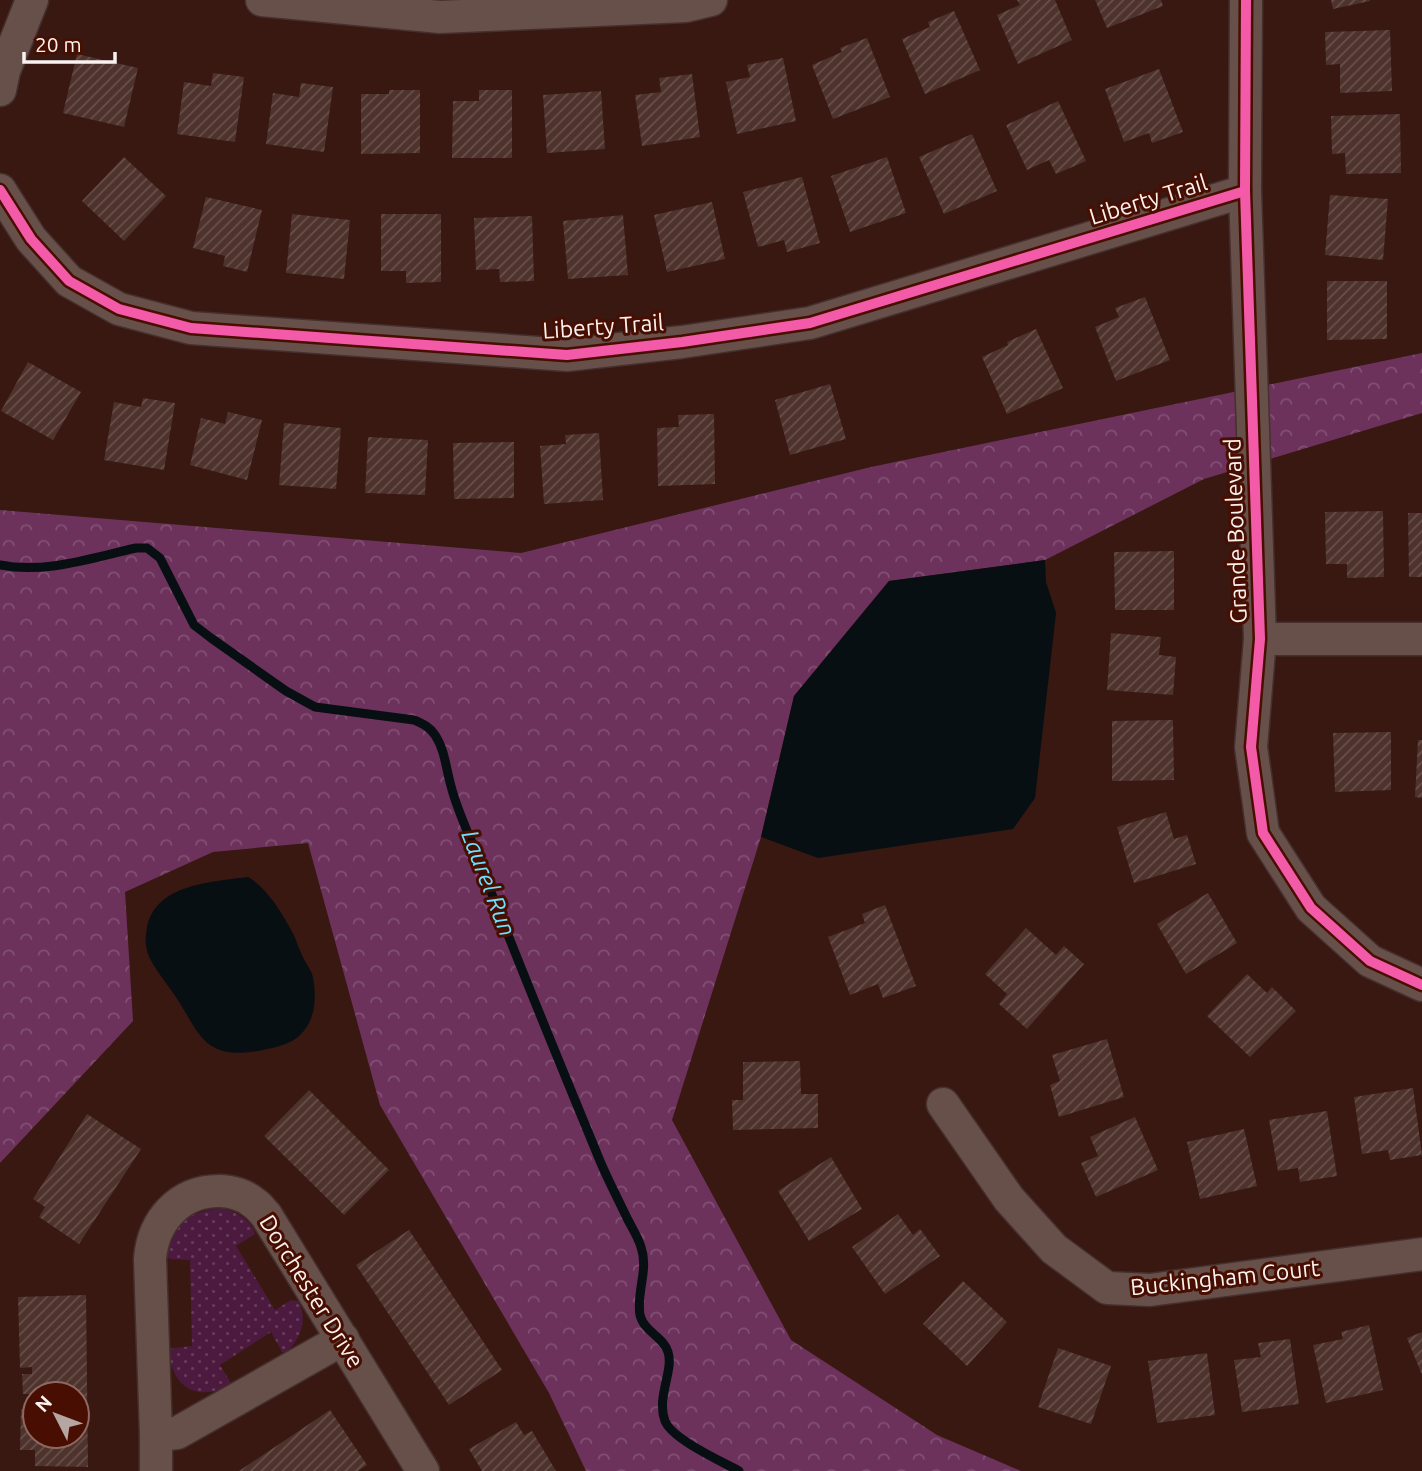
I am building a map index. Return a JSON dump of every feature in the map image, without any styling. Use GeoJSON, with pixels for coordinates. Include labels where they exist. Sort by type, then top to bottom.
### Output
{"type":"FeatureCollection","features":[{"type":"Feature","properties":{"kind":"street"},"geometry":{"type":"LineString","coordinates":[[0,90],[4,71],[32,0]]}},
{"type":"Feature","properties":{"kind":"street"},"geometry":{"type":"LineString","coordinates":[[262,0],[440,17],[686,6],[711,0]]}},
{"type":"Feature","properties":{"kind":"street","name":"Grande Boulevard"},"geometry":{"type":"LineString","coordinates":[[1246,0],[1245,191],[1260,639],[1251,747],[1263,834],[1311,908],[1370,961],[1422,985]]}},
{"type":"Feature","properties":{"kind":"street","name":"Liberty Trail"},"geometry":{"type":"LineString","coordinates":[[0,190],[31,239],[69,281],[119,309],[191,328],[567,355],[682,342],[810,323],[1245,191]]}},
{"type":"Feature","properties":{"kind":"street"},"geometry":{"type":"LineString","coordinates":[[1260,639],[1422,639]]}},
{"type":"Feature","properties":{"kind":"street","name":"Buckingham Court"},"geometry":{"type":"LineString","coordinates":[[943,1104],[1009,1199],[1054,1249],[1107,1288],[1150,1290],[1422,1254]]}},
{"type":"Feature","properties":{"kind":"street","name":"Dorchester Drive"},"geometry":{"type":"LineString","coordinates":[[156,1471],[151,1246],[164,1217],[175,1206],[203,1192],[227,1191],[254,1202],[273,1225],[423,1471]]}},
{"type":"Feature","properties":{"kind":"street"},"geometry":{"type":"LineString","coordinates":[[156,1435],[177,1433],[343,1339]]}},
{"type":"Feature","properties":{"kind":"shaded area"},"geometry":{"type":"Polygon","coordinates":[[[1045,560],[1046,582],[1056,613],[1035,798],[1013,829],[818,858],[761,837],[794,696],[889,581],[1045,560]]]}},
{"type":"Feature","properties":{"kind":"shaded area"},"geometry":{"type":"Polygon","coordinates":[[[248,877],[272,900],[293,933],[312,975],[314,1002],[308,1025],[294,1040],[273,1048],[238,1053],[212,1046],[195,1029],[151,960],[146,938],[152,913],[161,902],[173,894],[202,884],[248,877]]]}},
{"type":"Feature","properties":{"kind":"shaded area"},"geometry":{"type":"Polygon","coordinates":[[[222,1208],[242,1217],[253,1229],[255,1234],[236,1246],[275,1310],[291,1300],[298,1301],[303,1322],[299,1336],[285,1353],[271,1332],[220,1365],[231,1383],[230,1387],[217,1391],[195,1391],[187,1388],[174,1373],[167,1349],[192,1346],[190,1260],[170,1259],[166,1256],[173,1235],[184,1221],[200,1212],[222,1208]]]}},
{"type":"Feature","properties":{"kind":"green space"},"geometry":{"type":"Polygon","coordinates":[[[1422,353],[1422,413],[1204,479],[1045,560],[889,581],[794,696],[761,837],[672,1120],[791,1340],[937,1435],[1021,1471],[586,1471],[549,1393],[380,1105],[308,843],[213,852],[125,892],[133,1021],[0,1163],[0,510],[521,553],[871,467],[1422,353]]]}},
{"type":"Feature","properties":{"kind":"building"},"geometry":{"type":"Polygon","coordinates":[[[1017,0],[1055,0],[1072,40],[1018,64],[997,15],[1020,5],[1017,0]]]}},
{"type":"Feature","properties":{"kind":"building"},"geometry":{"type":"Polygon","coordinates":[[[1095,0],[1161,0],[1163,6],[1107,28],[1095,0]]]}},
{"type":"Feature","properties":{"kind":"building"},"geometry":{"type":"Polygon","coordinates":[[[1331,0],[1370,0],[1370,1],[1333,9],[1331,0]]]}},
{"type":"Feature","properties":{"kind":"building"},"geometry":{"type":"Polygon","coordinates":[[[954,11],[980,70],[925,94],[902,39],[930,27],[928,22],[954,11]]]}},
{"type":"Feature","properties":{"kind":"building"},"geometry":{"type":"Polygon","coordinates":[[[1390,30],[1392,91],[1340,93],[1340,64],[1326,65],[1325,32],[1390,30]]]}},
{"type":"Feature","properties":{"kind":"building"},"geometry":{"type":"Polygon","coordinates":[[[867,38],[890,97],[833,119],[812,65],[842,52],[840,48],[867,38]]]}},
{"type":"Feature","properties":{"kind":"building"},"geometry":{"type":"Polygon","coordinates":[[[77,54],[138,68],[124,127],[63,113],[77,54]]]}},
{"type":"Feature","properties":{"kind":"building"},"geometry":{"type":"Polygon","coordinates":[[[783,58],[796,121],[737,134],[726,82],[750,77],[747,65],[783,58]]]}},
{"type":"Feature","properties":{"kind":"building"},"geometry":{"type":"Polygon","coordinates":[[[1159,69],[1183,132],[1152,143],[1149,133],[1124,142],[1105,89],[1159,69]]]}},
{"type":"Feature","properties":{"kind":"building"},"geometry":{"type":"Polygon","coordinates":[[[213,73],[244,77],[235,142],[177,134],[184,82],[211,86],[213,73]]]}},
{"type":"Feature","properties":{"kind":"building"},"geometry":{"type":"Polygon","coordinates":[[[692,74],[700,137],[642,146],[635,95],[661,92],[659,78],[692,74]]]}},
{"type":"Feature","properties":{"kind":"building"},"geometry":{"type":"Polygon","coordinates":[[[301,83],[333,87],[324,152],[266,144],[273,93],[299,97],[301,83]]]}},
{"type":"Feature","properties":{"kind":"building"},"geometry":{"type":"Polygon","coordinates":[[[389,90],[420,90],[420,153],[361,154],[361,94],[389,94],[389,90]]]}},
{"type":"Feature","properties":{"kind":"building"},"geometry":{"type":"Polygon","coordinates":[[[479,90],[512,90],[512,158],[452,158],[453,101],[479,101],[479,90]]]}},
{"type":"Feature","properties":{"kind":"building"},"geometry":{"type":"Polygon","coordinates":[[[601,91],[605,149],[547,153],[543,95],[601,91]]]}},
{"type":"Feature","properties":{"kind":"building"},"geometry":{"type":"Polygon","coordinates":[[[1058,101],[1086,161],[1056,174],[1049,160],[1027,170],[1006,125],[1058,101]]]}},
{"type":"Feature","properties":{"kind":"building"},"geometry":{"type":"Polygon","coordinates":[[[1400,114],[1401,173],[1346,174],[1345,153],[1332,154],[1331,116],[1400,114]]]}},
{"type":"Feature","properties":{"kind":"building"},"geometry":{"type":"Polygon","coordinates":[[[972,134],[997,191],[944,214],[919,157],[972,134]]]}},
{"type":"Feature","properties":{"kind":"building"},"geometry":{"type":"Polygon","coordinates":[[[124,157],[166,196],[124,241],[82,201],[124,157]]]}},
{"type":"Feature","properties":{"kind":"building"},"geometry":{"type":"Polygon","coordinates":[[[887,157],[906,213],[850,232],[831,176],[887,157]]]}},
{"type":"Feature","properties":{"kind":"building"},"geometry":{"type":"Polygon","coordinates":[[[802,177],[820,243],[787,252],[784,240],[758,247],[743,192],[802,177]]]}},
{"type":"Feature","properties":{"kind":"building"},"geometry":{"type":"Polygon","coordinates":[[[1330,195],[1388,199],[1383,260],[1325,255],[1330,195]]]}},
{"type":"Feature","properties":{"kind":"building"},"geometry":{"type":"Polygon","coordinates":[[[206,197],[262,210],[247,272],[223,266],[225,256],[193,248],[206,197]]]}},
{"type":"Feature","properties":{"kind":"building"},"geometry":{"type":"Polygon","coordinates":[[[712,202],[725,259],[667,272],[654,215],[712,202]]]}},
{"type":"Feature","properties":{"kind":"building"},"geometry":{"type":"Polygon","coordinates":[[[292,214],[350,220],[344,279],[286,273],[292,214]]]}},
{"type":"Feature","properties":{"kind":"building"},"geometry":{"type":"Polygon","coordinates":[[[381,214],[441,214],[441,282],[406,283],[406,271],[381,271],[381,214]]]}},
{"type":"Feature","properties":{"kind":"building"},"geometry":{"type":"Polygon","coordinates":[[[623,215],[628,275],[568,279],[563,221],[623,215]]]}},
{"type":"Feature","properties":{"kind":"building"},"geometry":{"type":"Polygon","coordinates":[[[532,216],[534,281],[500,282],[499,269],[476,270],[474,218],[532,216]]]}},
{"type":"Feature","properties":{"kind":"building"},"geometry":{"type":"Polygon","coordinates":[[[1327,281],[1387,281],[1387,339],[1327,340],[1327,281]]]}},
{"type":"Feature","properties":{"kind":"building"},"geometry":{"type":"Polygon","coordinates":[[[1145,297],[1170,360],[1116,381],[1095,327],[1119,317],[1115,308],[1145,297]]]}},
{"type":"Feature","properties":{"kind":"building"},"geometry":{"type":"Polygon","coordinates":[[[1036,329],[1063,388],[1007,414],[982,357],[1036,329]]]}},
{"type":"Feature","properties":{"kind":"building"},"geometry":{"type":"Polygon","coordinates":[[[28,362],[81,392],[53,440],[1,411],[28,362]]]}},
{"type":"Feature","properties":{"kind":"building"},"geometry":{"type":"Polygon","coordinates":[[[830,384],[846,439],[790,455],[775,400],[830,384]]]}},
{"type":"Feature","properties":{"kind":"building"},"geometry":{"type":"Polygon","coordinates":[[[143,398],[175,403],[164,470],[104,460],[114,402],[141,407],[143,398]]]}},
{"type":"Feature","properties":{"kind":"building"},"geometry":{"type":"Polygon","coordinates":[[[228,412],[262,420],[247,480],[190,465],[201,418],[225,424],[228,412]]]}},
{"type":"Feature","properties":{"kind":"building"},"geometry":{"type":"Polygon","coordinates":[[[714,414],[715,484],[658,486],[657,428],[679,427],[678,415],[714,414]]]}},
{"type":"Feature","properties":{"kind":"building"},"geometry":{"type":"Polygon","coordinates":[[[284,423],[341,428],[336,489],[279,485],[284,423]]]}},
{"type":"Feature","properties":{"kind":"building"},"geometry":{"type":"Polygon","coordinates":[[[599,433],[603,500],[544,504],[540,446],[566,444],[565,435],[599,433]]]}},
{"type":"Feature","properties":{"kind":"building"},"geometry":{"type":"Polygon","coordinates":[[[368,437],[428,440],[425,495],[365,493],[368,437]]]}},
{"type":"Feature","properties":{"kind":"building"},"geometry":{"type":"Polygon","coordinates":[[[514,442],[514,498],[454,499],[453,443],[514,442]]]}},
{"type":"Feature","properties":{"kind":"building"},"geometry":{"type":"Polygon","coordinates":[[[1383,511],[1384,577],[1347,578],[1347,564],[1326,564],[1325,512],[1383,511]]]}},
{"type":"Feature","properties":{"kind":"building"},"geometry":{"type":"Polygon","coordinates":[[[1408,513],[1422,513],[1422,577],[1409,577],[1408,513]]]}},
{"type":"Feature","properties":{"kind":"building"},"geometry":{"type":"Polygon","coordinates":[[[1174,551],[1174,610],[1115,610],[1114,552],[1174,551]]]}},
{"type":"Feature","properties":{"kind":"building"},"geometry":{"type":"Polygon","coordinates":[[[1111,633],[1161,637],[1159,655],[1176,657],[1173,695],[1107,690],[1111,633]]]}},
{"type":"Feature","properties":{"kind":"building"},"geometry":{"type":"Polygon","coordinates":[[[1173,720],[1174,780],[1112,781],[1112,721],[1173,720]]]}},
{"type":"Feature","properties":{"kind":"building"},"geometry":{"type":"Polygon","coordinates":[[[1391,732],[1391,790],[1335,792],[1333,733],[1391,732]]]}},
{"type":"Feature","properties":{"kind":"building"},"geometry":{"type":"Polygon","coordinates":[[[1418,740],[1422,740],[1422,798],[1415,797],[1418,740]]]}},
{"type":"Feature","properties":{"kind":"building"},"geometry":{"type":"Polygon","coordinates":[[[1166,812],[1174,839],[1187,835],[1196,864],[1134,883],[1117,827],[1166,812]]]}},
{"type":"Feature","properties":{"kind":"building"},"geometry":{"type":"Polygon","coordinates":[[[1208,893],[1237,943],[1186,974],[1157,924],[1208,893]]]}},
{"type":"Feature","properties":{"kind":"building"},"geometry":{"type":"Polygon","coordinates":[[[885,905],[916,986],[883,998],[878,984],[850,995],[828,937],[865,923],[862,914],[885,905]]]}},
{"type":"Feature","properties":{"kind":"building"},"geometry":{"type":"Polygon","coordinates":[[[1026,928],[1056,955],[1064,946],[1084,964],[1027,1029],[999,1004],[1007,994],[985,974],[1026,928]]]}},
{"type":"Feature","properties":{"kind":"building"},"geometry":{"type":"Polygon","coordinates":[[[1247,974],[1267,993],[1272,987],[1296,1011],[1250,1057],[1207,1016],[1247,974]]]}},
{"type":"Feature","properties":{"kind":"building"},"geometry":{"type":"Polygon","coordinates":[[[1107,1039],[1124,1097],[1059,1117],[1050,1085],[1060,1081],[1052,1055],[1107,1039]]]}},
{"type":"Feature","properties":{"kind":"building"},"geometry":{"type":"Polygon","coordinates":[[[800,1061],[801,1094],[818,1094],[818,1128],[733,1130],[732,1100],[743,1100],[743,1062],[800,1061]]]}},
{"type":"Feature","properties":{"kind":"building"},"geometry":{"type":"Polygon","coordinates":[[[1413,1088],[1422,1155],[1390,1160],[1388,1150],[1362,1154],[1354,1097],[1413,1088]]]}},
{"type":"Feature","properties":{"kind":"building"},"geometry":{"type":"Polygon","coordinates":[[[309,1090],[389,1170],[344,1215],[264,1136],[309,1090]]]}},
{"type":"Feature","properties":{"kind":"building"},"geometry":{"type":"Polygon","coordinates":[[[1327,1111],[1337,1176],[1300,1182],[1298,1168],[1278,1171],[1269,1120],[1327,1111]]]}},
{"type":"Feature","properties":{"kind":"building"},"geometry":{"type":"Polygon","coordinates":[[[87,1114],[141,1149],[79,1244],[39,1217],[45,1207],[33,1199],[87,1114]]]}},
{"type":"Feature","properties":{"kind":"building"},"geometry":{"type":"Polygon","coordinates":[[[1135,1117],[1158,1170],[1096,1197],[1081,1163],[1098,1156],[1090,1137],[1135,1117]]]}},
{"type":"Feature","properties":{"kind":"building"},"geometry":{"type":"Polygon","coordinates":[[[1244,1129],[1257,1186],[1200,1199],[1187,1142],[1244,1129]]]}},
{"type":"Feature","properties":{"kind":"building"},"geometry":{"type":"Polygon","coordinates":[[[831,1157],[862,1209],[809,1241],[778,1191],[831,1157]]]}},
{"type":"Feature","properties":{"kind":"building"},"geometry":{"type":"Polygon","coordinates":[[[898,1214],[913,1235],[920,1229],[940,1256],[885,1294],[852,1247],[898,1214]]]}},
{"type":"Feature","properties":{"kind":"building"},"geometry":{"type":"Polygon","coordinates":[[[409,1230],[502,1370],[449,1405],[356,1265],[409,1230]]]}},
{"type":"Feature","properties":{"kind":"building"},"geometry":{"type":"Polygon","coordinates":[[[963,1281],[1007,1322],[967,1366],[923,1324],[963,1281]]]}},
{"type":"Feature","properties":{"kind":"building"},"geometry":{"type":"Polygon","coordinates":[[[86,1295],[87,1380],[22,1380],[22,1374],[32,1374],[32,1367],[20,1368],[18,1297],[86,1295]]]}},
{"type":"Feature","properties":{"kind":"building"},"geometry":{"type":"Polygon","coordinates":[[[1369,1325],[1383,1390],[1326,1403],[1313,1345],[1343,1339],[1341,1332],[1369,1325]]]}},
{"type":"Feature","properties":{"kind":"building"},"geometry":{"type":"Polygon","coordinates":[[[1422,1332],[1422,1375],[1407,1338],[1422,1332]]]}},
{"type":"Feature","properties":{"kind":"building"},"geometry":{"type":"Polygon","coordinates":[[[1290,1339],[1299,1404],[1242,1412],[1234,1360],[1261,1357],[1258,1343],[1290,1339]]]}},
{"type":"Feature","properties":{"kind":"building"},"geometry":{"type":"Polygon","coordinates":[[[1058,1348],[1111,1366],[1091,1424],[1038,1407],[1058,1348]]]}},
{"type":"Feature","properties":{"kind":"building"},"geometry":{"type":"Polygon","coordinates":[[[1207,1353],[1215,1415],[1157,1423],[1148,1361],[1207,1353]]]}},
{"type":"Feature","properties":{"kind":"building"},"geometry":{"type":"Polygon","coordinates":[[[330,1410],[367,1465],[358,1471],[239,1471],[330,1410]]]}},
{"type":"Feature","properties":{"kind":"building"},"geometry":{"type":"Polygon","coordinates":[[[516,1422],[524,1435],[532,1431],[556,1471],[482,1471],[469,1449],[516,1422]]]}},
{"type":"Feature","properties":{"kind":"building"},"geometry":{"type":"Polygon","coordinates":[[[35,1450],[88,1450],[88,1467],[35,1466],[35,1450]]]}},
{"type":"Feature","properties":{"kind":"waterway","name":"Laurel Run"},"geometry":{"type":"LineString","coordinates":[[0,565],[34,568],[147,548],[160,558],[194,625],[286,691],[315,707],[414,720],[433,732],[443,753],[458,808],[535,1003],[603,1168],[641,1247],[644,1264],[640,1315],[646,1326],[666,1347],[669,1359],[663,1403],[665,1421],[669,1428],[687,1442],[739,1471]]}},
{"type":"Feature","properties":{"kind":"cycle path"},"geometry":{"type":"LineString","coordinates":[[1246,0],[1245,191],[1260,639],[1251,747],[1263,833],[1311,908],[1370,961],[1422,985]]}},
{"type":"Feature","properties":{"kind":"cycle path"},"geometry":{"type":"LineString","coordinates":[[0,190],[31,239],[69,281],[119,309],[191,328],[567,355],[682,342],[810,323],[1245,191]]}}]}
